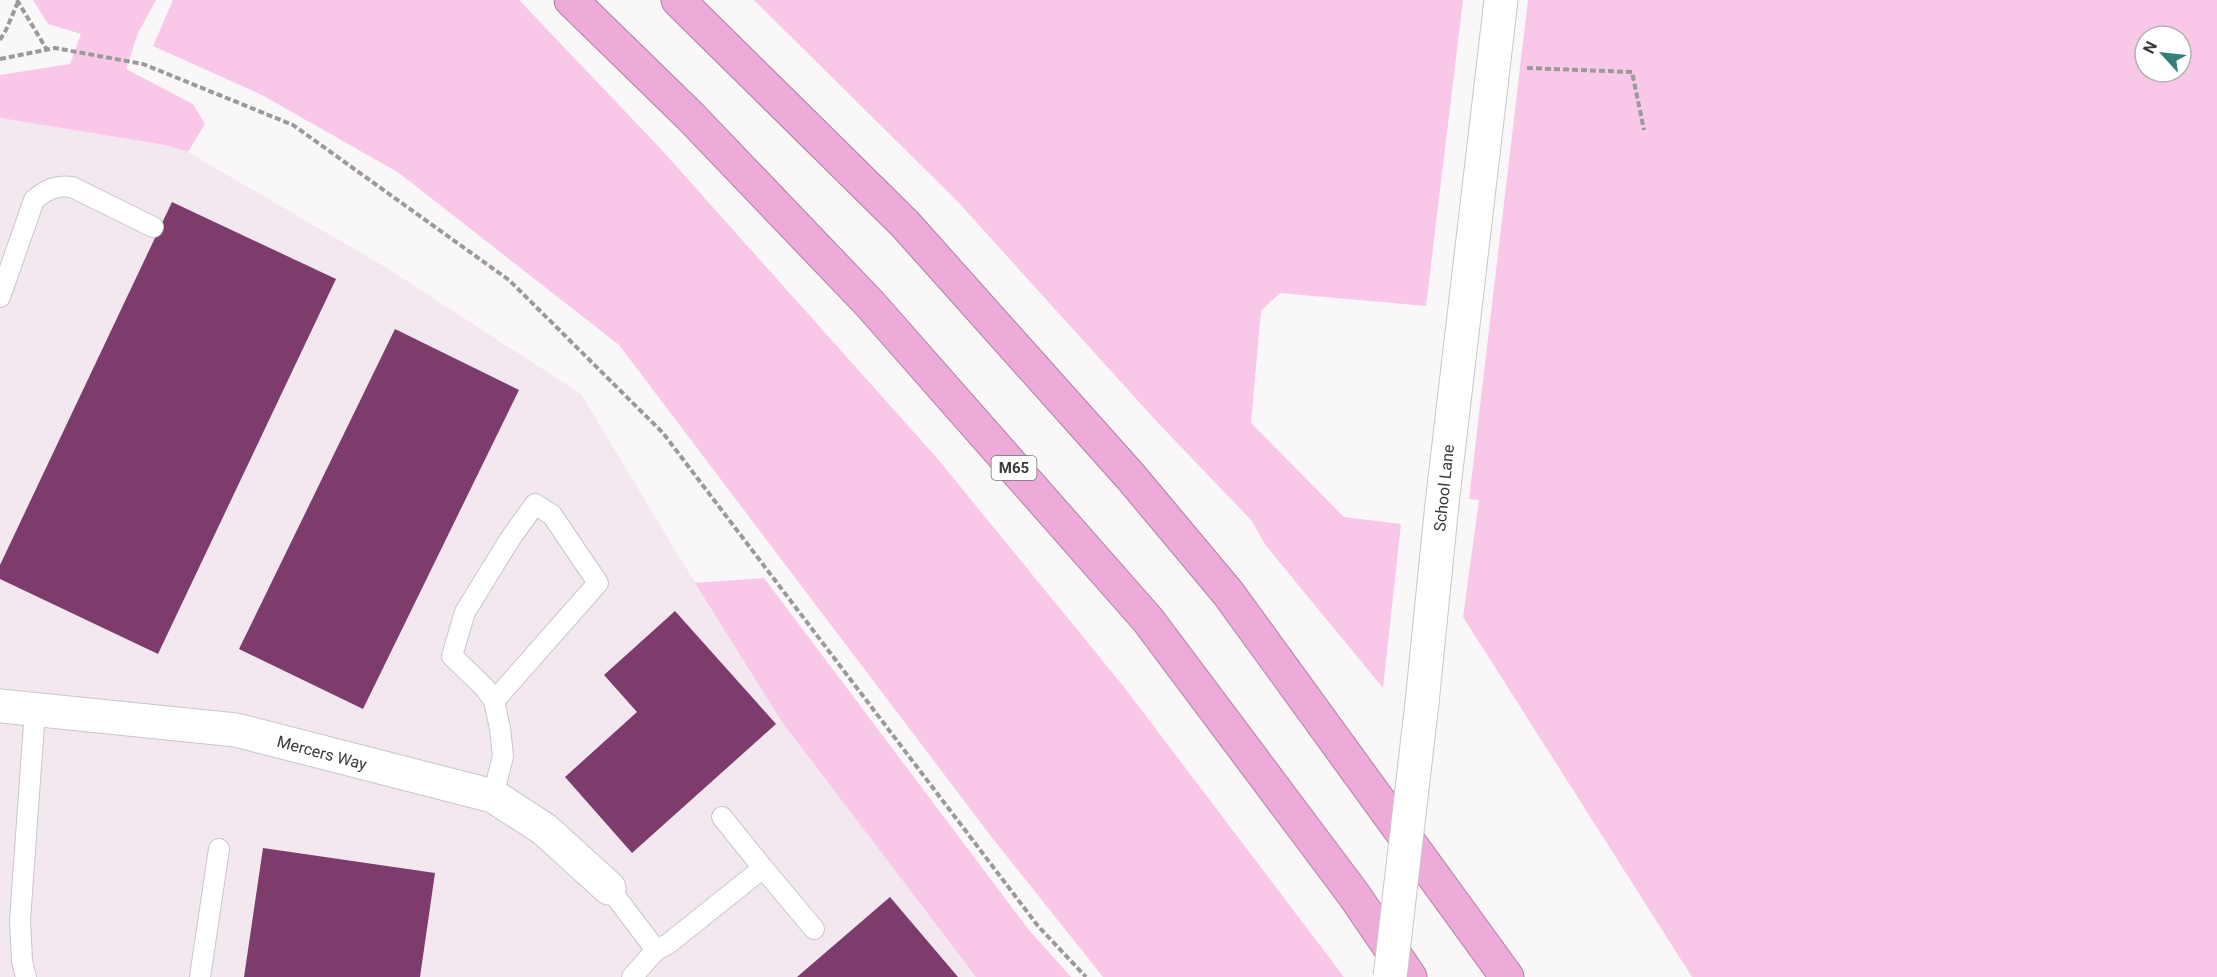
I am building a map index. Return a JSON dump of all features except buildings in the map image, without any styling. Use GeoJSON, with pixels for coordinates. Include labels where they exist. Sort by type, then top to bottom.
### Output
{"type":"FeatureCollection","features":[{"type":"Feature","properties":{"kind":"highway","name":"M65"},"geometry":{"type":"LineString","coordinates":[[571,0],[691,117],[870,304],[1148,620],[1354,895],[1410,977]]}},
{"type":"Feature","properties":{"kind":"highway"},"geometry":{"type":"LineString","coordinates":[[678,0],[905,224],[1131,477],[1228,593],[1507,977]]}},
{"type":"Feature","properties":{"kind":"main road","name":"School Lane"},"geometry":{"type":"LineString","coordinates":[[1390,977],[1501,0]]}},
{"type":"Feature","properties":{"kind":"main road","name":"Mercers Way"},"geometry":{"type":"LineString","coordinates":[[0,706],[236,730],[493,796],[544,829],[609,888]]}},
{"type":"Feature","properties":{"kind":"lane"},"geometry":{"type":"LineString","coordinates":[[0,297],[34,200],[46,190],[60,186],[72,188],[153,227]]}},
{"type":"Feature","properties":{"kind":"lane"},"geometry":{"type":"LineString","coordinates":[[493,796],[503,756],[494,701],[485,688],[452,656],[465,612],[510,539],[535,504],[552,515],[598,584],[494,701]]}},
{"type":"Feature","properties":{"kind":"lane"},"geometry":{"type":"LineString","coordinates":[[26,977],[22,961],[20,920],[35,710]]}},
{"type":"Feature","properties":{"kind":"lane"},"geometry":{"type":"LineString","coordinates":[[722,817],[814,929]]}},
{"type":"Feature","properties":{"kind":"lane"},"geometry":{"type":"LineString","coordinates":[[200,977],[219,849]]}},
{"type":"Feature","properties":{"kind":"lane"},"geometry":{"type":"LineString","coordinates":[[632,977],[656,950],[668,944],[763,868]]}},
{"type":"Feature","properties":{"kind":"lane"},"geometry":{"type":"LineString","coordinates":[[609,888],[656,950]]}},
{"type":"Feature","properties":{"kind":"path"},"geometry":{"type":"LineString","coordinates":[[0,40],[17,1]]}},
{"type":"Feature","properties":{"kind":"path"},"geometry":{"type":"LineString","coordinates":[[17,1],[47,50]]}},
{"type":"Feature","properties":{"kind":"path"},"geometry":{"type":"LineString","coordinates":[[0,59],[55,48],[143,64],[293,125],[509,280],[663,433],[1038,926],[1086,977]]}},
{"type":"Feature","properties":{"kind":"path"},"geometry":{"type":"LineString","coordinates":[[1493,67],[1632,72],[1644,130]]}},
{"type":"Feature","properties":{"kind":"shaded area"},"geometry":{"type":"Polygon","coordinates":[[[33,0],[156,0],[138,33],[126,69],[193,104],[205,124],[188,152],[165,145],[0,118],[0,75],[70,64],[81,34],[48,24],[33,0]]]}},
{"type":"Feature","properties":{"kind":"shaded area"},"geometry":{"type":"Polygon","coordinates":[[[173,0],[519,0],[660,148],[937,458],[1124,687],[1344,977],[1103,977],[993,839],[619,345],[399,173],[262,95],[153,46],[173,0]]]}},
{"type":"Feature","properties":{"kind":"shaded area"},"geometry":{"type":"Polygon","coordinates":[[[754,0],[1463,0],[1426,306],[1280,293],[1261,311],[1251,423],[1344,517],[1401,524],[1383,688],[1266,546],[1251,520],[1158,423],[957,201],[754,0]]]}},
{"type":"Feature","properties":{"kind":"shaded area"},"geometry":{"type":"Polygon","coordinates":[[[1528,0],[2217,0],[2217,977],[1692,977],[1463,617],[1479,500],[1469,499],[1528,0]]]}},
{"type":"Feature","properties":{"kind":"shaded area"},"geometry":{"type":"Polygon","coordinates":[[[0,118],[165,145],[188,152],[387,268],[581,394],[782,722],[976,977],[0,977],[0,118]]]}},
{"type":"Feature","properties":{"kind":"shaded area"},"geometry":{"type":"Polygon","coordinates":[[[764,578],[1029,930],[1071,977],[976,977],[782,722],[695,583],[764,578]]]}}]}
